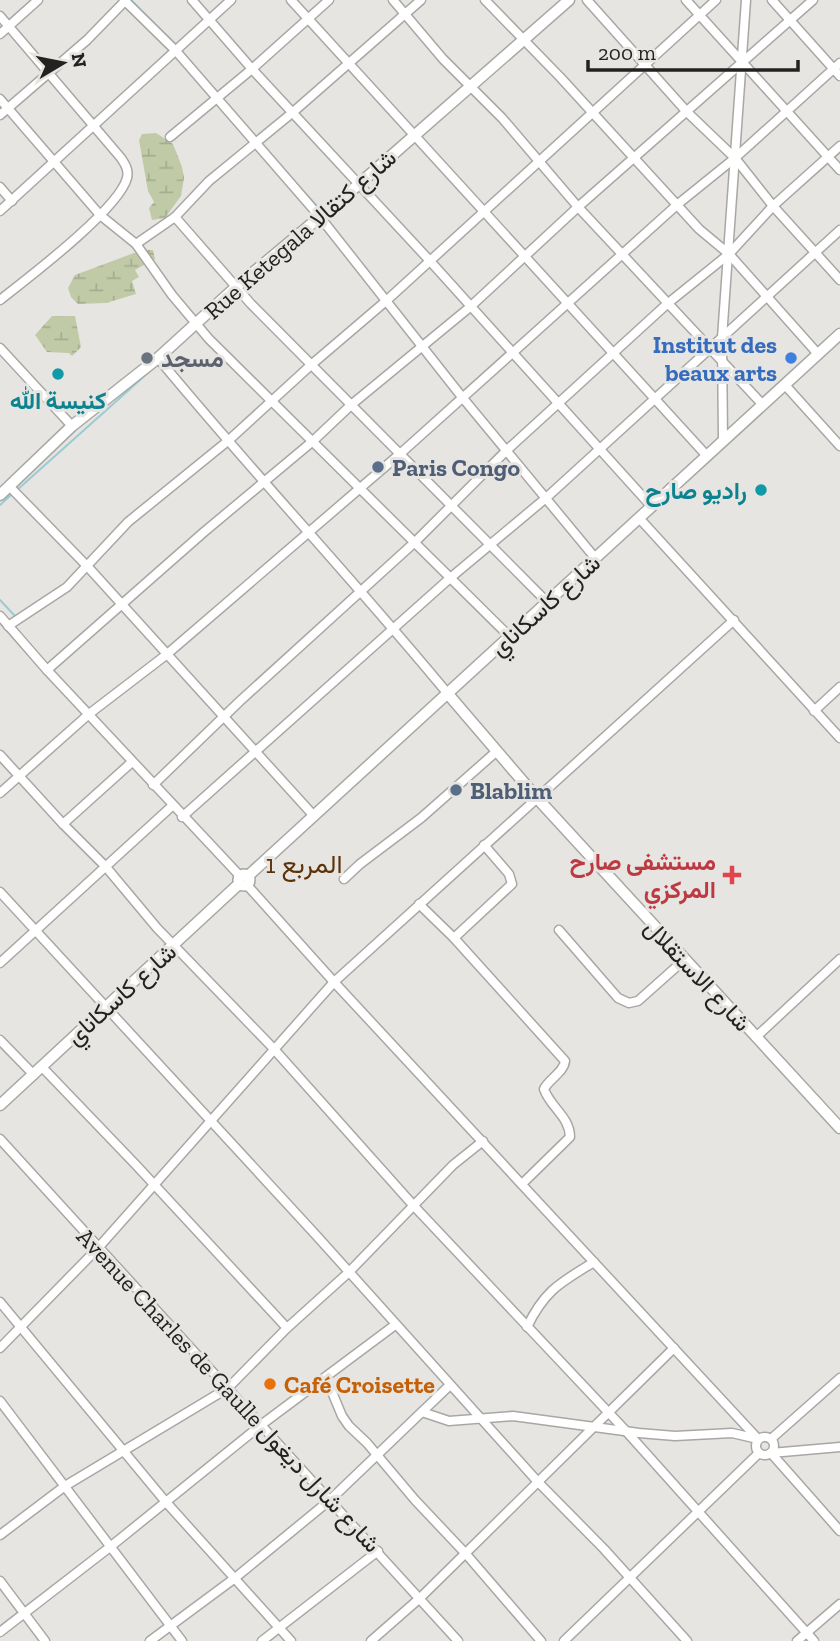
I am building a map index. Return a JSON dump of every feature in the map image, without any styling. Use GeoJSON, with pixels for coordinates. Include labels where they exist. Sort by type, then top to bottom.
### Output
{"type":"FeatureCollection","features":[{"type":"Feature","properties":{"kind":"street"},"geometry":{"type":"LineString","coordinates":[[0,34],[38,0]]}},
{"type":"Feature","properties":{"kind":"street"},"geometry":{"type":"LineString","coordinates":[[0,115],[87,40],[125,0],[176,51],[320,217],[462,397],[596,559]]}},
{"type":"Feature","properties":{"kind":"street"},"geometry":{"type":"LineString","coordinates":[[192,0],[652,507]]}},
{"type":"Feature","properties":{"kind":"street"},"geometry":{"type":"LineString","coordinates":[[0,211],[231,0]]}},
{"type":"Feature","properties":{"kind":"street"},"geometry":{"type":"LineString","coordinates":[[291,0],[707,456]]}},
{"type":"Feature","properties":{"kind":"street"},"geometry":{"type":"LineString","coordinates":[[170,137],[329,0]]}},
{"type":"Feature","properties":{"kind":"street"},"geometry":{"type":"LineString","coordinates":[[393,0],[443,59],[540,161],[578,207],[763,405]]}},
{"type":"Feature","properties":{"kind":"street"},"geometry":{"type":"LineString","coordinates":[[136,244],[175,217],[202,187],[292,113],[421,0]]}},
{"type":"Feature","properties":{"kind":"street"},"geometry":{"type":"LineString","coordinates":[[485,0],[699,229],[729,254],[818,354]]}},
{"type":"Feature","properties":{"kind":"street","name":"Rue Ketegala شارع كتقالا"},"geometry":{"type":"LineString","coordinates":[[0,495],[72,426],[158,358],[236,287],[358,185],[569,0]]}},
{"type":"Feature","properties":{"kind":"street"},"geometry":{"type":"LineString","coordinates":[[587,0],[687,112],[735,158],[773,206],[840,280]]}},
{"type":"Feature","properties":{"kind":"street"},"geometry":{"type":"LineString","coordinates":[[685,0],[840,170]]}},
{"type":"Feature","properties":{"kind":"street"},"geometry":{"type":"LineString","coordinates":[[8,626],[51,600],[88,567],[128,522],[229,440],[386,301],[716,0]]}},
{"type":"Feature","properties":{"kind":"street"},"geometry":{"type":"LineString","coordinates":[[723,441],[722,338],[746,0]]}},
{"type":"Feature","properties":{"kind":"street"},"geometry":{"type":"LineString","coordinates":[[0,793],[89,714],[166,655],[401,453],[678,204],[838,70],[789,22],[772,0]]}},
{"type":"Feature","properties":{"kind":"street"},"geometry":{"type":"LineString","coordinates":[[47,670],[204,532],[313,441],[351,405],[470,307],[578,207],[813,0]]}},
{"type":"Feature","properties":{"kind":"street"},"geometry":{"type":"LineString","coordinates":[[0,16],[121,158],[127,172],[126,181],[100,215],[0,300]]}},
{"type":"Feature","properties":{"kind":"street"},"geometry":{"type":"LineString","coordinates":[[0,99],[100,215],[136,244],[195,324],[510,637]]}},
{"type":"Feature","properties":{"kind":"street"},"geometry":{"type":"LineString","coordinates":[[153,785],[223,717],[415,542],[506,450],[667,304],[729,254],[773,206],[840,146]]}},
{"type":"Feature","properties":{"kind":"street"},"geometry":{"type":"LineString","coordinates":[[0,187],[12,201]]}},
{"type":"Feature","properties":{"kind":"street"},"geometry":{"type":"LineString","coordinates":[[175,217],[236,287],[311,365],[548,603]]}},
{"type":"Feature","properties":{"kind":"street"},"geometry":{"type":"LineString","coordinates":[[182,817],[449,579],[546,498],[840,230]]}},
{"type":"Feature","properties":{"kind":"street","name":"شارع كاسكاناي"},"geometry":{"type":"LineString","coordinates":[[0,1105],[840,334]]}},
{"type":"Feature","properties":{"kind":"street"},"geometry":{"type":"LineString","coordinates":[[0,348],[72,426]]}},
{"type":"Feature","properties":{"kind":"street"},"geometry":{"type":"LineString","coordinates":[[158,358],[448,694]]}},
{"type":"Feature","properties":{"kind":"street"},"geometry":{"type":"LineString","coordinates":[[785,384],[840,446]]}},
{"type":"Feature","properties":{"kind":"street"},"geometry":{"type":"LineString","coordinates":[[9,486],[88,567],[314,816]]}},
{"type":"Feature","properties":{"kind":"street"},"geometry":{"type":"LineString","coordinates":[[640,519],[840,738]]}},
{"type":"Feature","properties":{"kind":"street"},"geometry":{"type":"LineString","coordinates":[[0,616],[182,817],[244,880],[334,982],[758,1439]]}},
{"type":"Feature","properties":{"kind":"street"},"geometry":{"type":"LineString","coordinates":[[0,1348],[98,1248],[334,982],[734,620]]}},
{"type":"Feature","properties":{"kind":"street"},"geometry":{"type":"LineString","coordinates":[[814,711],[840,687]]}},
{"type":"Feature","properties":{"kind":"street","name":"شارع الاستقلال"},"geometry":{"type":"LineString","coordinates":[[448,694],[537,798],[840,1128]]}},
{"type":"Feature","properties":{"kind":"street"},"geometry":{"type":"LineString","coordinates":[[344,879],[421,818],[497,751]]}},
{"type":"Feature","properties":{"kind":"street"},"geometry":{"type":"LineString","coordinates":[[0,755],[106,867],[174,945],[273,1048],[413,1205],[626,1431],[814,1641]]}},
{"type":"Feature","properties":{"kind":"street"},"geometry":{"type":"LineString","coordinates":[[63,824],[132,762]]}},
{"type":"Feature","properties":{"kind":"street"},"geometry":{"type":"LineString","coordinates":[[0,963],[172,806]]}},
{"type":"Feature","properties":{"kind":"street"},"geometry":{"type":"LineString","coordinates":[[454,938],[512,884],[509,874],[484,845]]}},
{"type":"Feature","properties":{"kind":"street"},"geometry":{"type":"LineString","coordinates":[[0,892],[107,1006],[538,1482],[604,1549],[687,1641]]}},
{"type":"Feature","properties":{"kind":"street"},"geometry":{"type":"LineString","coordinates":[[419,904],[454,938],[565,1061],[564,1067],[544,1089],[570,1129],[570,1137],[522,1184]]}},
{"type":"Feature","properties":{"kind":"street"},"geometry":{"type":"LineString","coordinates":[[559,930],[618,998],[629,1003],[638,1001],[684,960]]}},
{"type":"Feature","properties":{"kind":"street"},"geometry":{"type":"LineString","coordinates":[[756,1037],[840,959]]}},
{"type":"Feature","properties":{"kind":"street"},"geometry":{"type":"LineString","coordinates":[[0,1040],[38,1071],[154,1185],[287,1328]]}},
{"type":"Feature","properties":{"kind":"street","name":"Avenue Charles de Gaulle شارع شارل ديغول"},"geometry":{"type":"LineString","coordinates":[[0,1139],[458,1641]]}},
{"type":"Feature","properties":{"kind":"street"},"geometry":{"type":"LineString","coordinates":[[0,1535],[65,1486],[228,1388],[287,1328],[348,1273],[453,1165],[483,1140]]}},
{"type":"Feature","properties":{"kind":"street"},"geometry":{"type":"LineString","coordinates":[[527,1327],[537,1306],[547,1294],[594,1262]]}},
{"type":"Feature","properties":{"kind":"street"},"geometry":{"type":"LineString","coordinates":[[0,1302],[165,1501],[291,1641]]}},
{"type":"Feature","properties":{"kind":"street"},"geometry":{"type":"LineString","coordinates":[[0,1632],[261,1425],[395,1325]]}},
{"type":"Feature","properties":{"kind":"street"},"geometry":{"type":"LineString","coordinates":[[371,1641],[466,1554],[674,1348]]}},
{"type":"Feature","properties":{"kind":"street"},"geometry":{"type":"LineString","coordinates":[[771,1439],[840,1378]]}},
{"type":"Feature","properties":{"kind":"street"},"geometry":{"type":"LineString","coordinates":[[323,1380],[332,1392],[342,1416],[541,1641]]}},
{"type":"Feature","properties":{"kind":"street"},"geometry":{"type":"LineString","coordinates":[[150,1641],[235,1578],[330,1500],[450,1385]]}},
{"type":"Feature","properties":{"kind":"street"},"geometry":{"type":"LineString","coordinates":[[0,1401],[182,1641]]}},
{"type":"Feature","properties":{"kind":"street"},"geometry":{"type":"LineString","coordinates":[[422,1412],[449,1421],[513,1416],[591,1428],[675,1436],[732,1433],[771,1439],[774,1445],[771,1453]]}},
{"type":"Feature","properties":{"kind":"street"},"geometry":{"type":"LineString","coordinates":[[758,1439],[755,1446],[759,1453],[765,1455],[840,1447]]}},
{"type":"Feature","properties":{"kind":"street"},"geometry":{"type":"LineString","coordinates":[[564,1641],[759,1453]]}},
{"type":"Feature","properties":{"kind":"street"},"geometry":{"type":"LineString","coordinates":[[771,1453],[840,1531]]}},
{"type":"Feature","properties":{"kind":"street"},"geometry":{"type":"LineString","coordinates":[[262,1641],[378,1551]]}},
{"type":"Feature","properties":{"kind":"street"},"geometry":{"type":"LineString","coordinates":[[0,1581],[45,1641]]}},
{"type":"Feature","properties":{"kind":"street"},"geometry":{"type":"LineString","coordinates":[[797,1641],[840,1604]]}},
{"type":"Feature","properties":{"kind":"green space"},"geometry":{"type":"Polygon","coordinates":[[[156,133],[173,144],[184,178],[181,196],[165,218],[152,220],[149,208],[154,202],[148,191],[139,140],[142,134],[156,133]]]}},
{"type":"Feature","properties":{"kind":"green space"},"geometry":{"type":"Polygon","coordinates":[[[142,250],[153,250],[155,259],[135,270],[139,277],[132,281],[136,294],[106,303],[78,304],[71,297],[68,288],[75,275],[142,250]]]}},
{"type":"Feature","properties":{"kind":"green space"},"geometry":{"type":"Polygon","coordinates":[[[52,316],[75,316],[81,347],[72,356],[69,353],[47,352],[35,335],[52,316]]]}},
{"type":"Feature","properties":{"kind":"waterway"},"geometry":{"type":"LineString","coordinates":[[132,1],[177,46]]}},
{"type":"Feature","properties":{"kind":"waterway"},"geometry":{"type":"LineString","coordinates":[[291,178],[316,205]]}},
{"type":"Feature","properties":{"kind":"waterway"},"geometry":{"type":"LineString","coordinates":[[243,289],[308,233]]}},
{"type":"Feature","properties":{"kind":"waterway"},"geometry":{"type":"LineString","coordinates":[[220,308],[237,294]]}},
{"type":"Feature","properties":{"kind":"waterway"},"geometry":{"type":"LineString","coordinates":[[17,490],[159,363]]}},
{"type":"Feature","properties":{"kind":"waterway"},"geometry":{"type":"LineString","coordinates":[[0,505],[12,494]]}},
{"type":"Feature","properties":{"kind":"waterway"},"geometry":{"type":"LineString","coordinates":[[0,600],[15,616]]}},
{"type":"Feature","properties":{"kind":"place","name":"مسجد"},"geometry":{"type":"Point","coordinates":[147,358]}},
{"type":"Feature","properties":{"kind":"place","name":"Institut des beaux arts"},"geometry":{"type":"Point","coordinates":[791,358]}},
{"type":"Feature","properties":{"kind":"place","name":"كنيسة الله"},"geometry":{"type":"Point","coordinates":[58,374]}},
{"type":"Feature","properties":{"kind":"place","name":"Paris Congo"},"geometry":{"type":"Point","coordinates":[378,467]}},
{"type":"Feature","properties":{"kind":"place","name":"راديو صارح"},"geometry":{"type":"Point","coordinates":[761,490]}},
{"type":"Feature","properties":{"kind":"place","name":"Blablim"},"geometry":{"type":"Point","coordinates":[456,790]}},
{"type":"Feature","properties":{"kind":"place","name":"مستشفى صارح المركزي"},"geometry":{"type":"Point","coordinates":[732,875]}},
{"type":"Feature","properties":{"kind":"place","name":"Café Croisette"},"geometry":{"type":"Point","coordinates":[270,1384]}},
{"type":"Feature","properties":{"kind":"district","name":"المربع 1"},"geometry":{"type":"Point","coordinates":[304,864]}}]}
